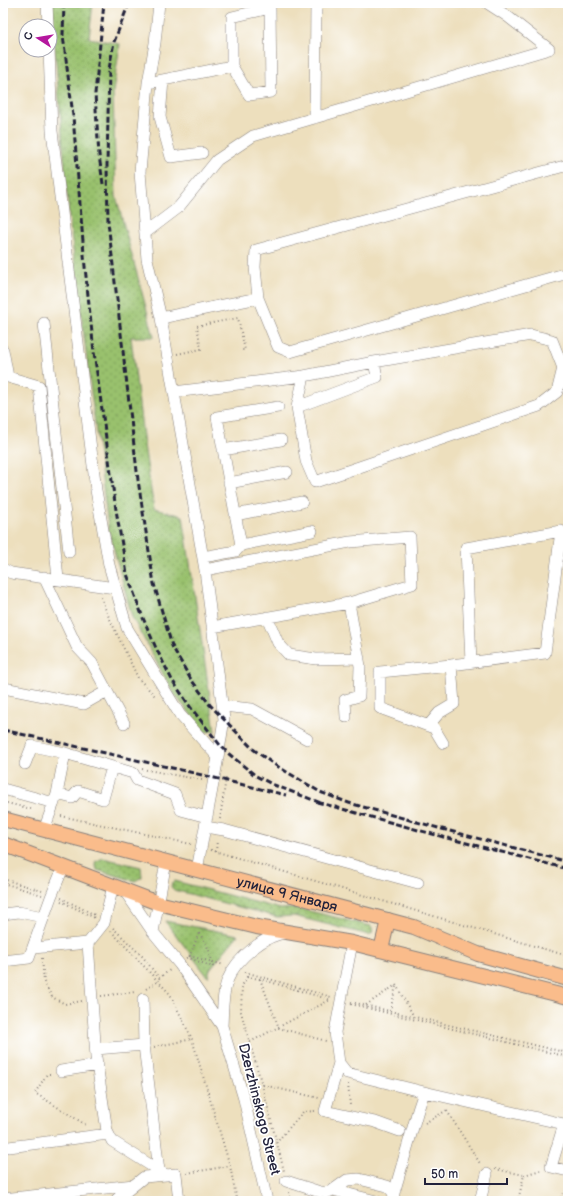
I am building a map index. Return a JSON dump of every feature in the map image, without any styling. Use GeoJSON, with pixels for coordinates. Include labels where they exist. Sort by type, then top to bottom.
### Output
{"type":"FeatureCollection","features":[{"type":"Feature","properties":{"kind":"main road","name":"улица 9 Января"},"geometry":{"type":"LineString","coordinates":[[3,819],[414,927],[478,954],[567,977]]}},
{"type":"Feature","properties":{"kind":"main road"},"geometry":{"type":"LineString","coordinates":[[3,844],[158,903],[256,927],[352,943],[568,997]]}},
{"type":"Feature","properties":{"kind":"main road"},"geometry":{"type":"LineString","coordinates":[[381,950],[388,920]]}},
{"type":"Feature","properties":{"kind":"street"},"geometry":{"type":"LineString","coordinates":[[47,3],[48,18]]}},
{"type":"Feature","properties":{"kind":"street"},"geometry":{"type":"LineString","coordinates":[[159,3],[155,43],[148,83],[140,172],[147,259],[161,318],[203,557],[224,719],[197,870]]}},
{"type":"Feature","properties":{"kind":"street"},"geometry":{"type":"LineString","coordinates":[[315,118],[316,3]]}},
{"type":"Feature","properties":{"kind":"street"},"geometry":{"type":"LineString","coordinates":[[145,233],[178,208],[217,160],[253,136],[549,49],[507,16],[487,3]]}},
{"type":"Feature","properties":{"kind":"street"},"geometry":{"type":"LineString","coordinates":[[270,8],[270,92],[249,95],[232,66],[232,17],[270,8]]}},
{"type":"Feature","properties":{"kind":"street"},"geometry":{"type":"LineString","coordinates":[[49,58],[52,130],[96,490],[109,565],[127,628],[180,715],[218,757]]}},
{"type":"Feature","properties":{"kind":"street"},"geometry":{"type":"LineString","coordinates":[[148,83],[232,66]]}},
{"type":"Feature","properties":{"kind":"street"},"geometry":{"type":"LineString","coordinates":[[163,80],[160,117],[171,157],[202,153]]}},
{"type":"Feature","properties":{"kind":"street"},"geometry":{"type":"LineString","coordinates":[[568,165],[256,250],[255,267],[258,298],[278,347],[290,352],[568,273]]}},
{"type":"Feature","properties":{"kind":"street"},"geometry":{"type":"LineString","coordinates":[[161,318],[258,298]]}},
{"type":"Feature","properties":{"kind":"street"},"geometry":{"type":"LineString","coordinates":[[44,323],[69,552]]}},
{"type":"Feature","properties":{"kind":"street"},"geometry":{"type":"LineString","coordinates":[[174,392],[304,376],[374,362],[531,335],[552,340],[563,368],[556,392],[539,406],[315,482],[306,461],[297,407],[304,376]]}},
{"type":"Feature","properties":{"kind":"street"},"geometry":{"type":"LineString","coordinates":[[3,350],[8,377],[52,390]]}},
{"type":"Feature","properties":{"kind":"street"},"geometry":{"type":"LineString","coordinates":[[297,407],[377,378],[374,362]]}},
{"type":"Feature","properties":{"kind":"street"},"geometry":{"type":"LineString","coordinates":[[38,386],[58,579]]}},
{"type":"Feature","properties":{"kind":"street"},"geometry":{"type":"LineString","coordinates":[[241,545],[217,417],[278,407]]}},
{"type":"Feature","properties":{"kind":"street"},"geometry":{"type":"LineString","coordinates":[[223,450],[281,440]]}},
{"type":"Feature","properties":{"kind":"street"},"geometry":{"type":"LineString","coordinates":[[229,482],[287,472]]}},
{"type":"Feature","properties":{"kind":"street"},"geometry":{"type":"LineString","coordinates":[[235,515],[302,502]]}},
{"type":"Feature","properties":{"kind":"street"},"geometry":{"type":"LineString","coordinates":[[203,557],[236,551],[241,545],[312,531]]}},
{"type":"Feature","properties":{"kind":"street"},"geometry":{"type":"LineString","coordinates":[[442,743],[434,728],[380,708],[380,672],[451,665],[545,653],[561,531],[466,548],[471,662]]}},
{"type":"Feature","properties":{"kind":"street"},"geometry":{"type":"LineString","coordinates":[[205,570],[350,542],[410,537],[412,584],[350,603],[212,627]]}},
{"type":"Feature","properties":{"kind":"street"},"geometry":{"type":"LineString","coordinates":[[3,568],[12,573],[115,588]]}},
{"type":"Feature","properties":{"kind":"street"},"geometry":{"type":"LineString","coordinates":[[44,578],[77,647],[92,663],[124,723]]}},
{"type":"Feature","properties":{"kind":"street"},"geometry":{"type":"LineString","coordinates":[[346,717],[345,700],[359,696],[360,666],[350,603]]}},
{"type":"Feature","properties":{"kind":"street"},"geometry":{"type":"LineString","coordinates":[[267,617],[278,643],[289,655],[316,659],[359,658]]}},
{"type":"Feature","properties":{"kind":"street"},"geometry":{"type":"LineString","coordinates":[[428,726],[439,713],[454,704],[451,665]]}},
{"type":"Feature","properties":{"kind":"street"},"geometry":{"type":"LineString","coordinates":[[4,688],[84,704],[107,691]]}},
{"type":"Feature","properties":{"kind":"street"},"geometry":{"type":"LineString","coordinates":[[222,706],[252,710],[307,739]]}},
{"type":"Feature","properties":{"kind":"street"},"geometry":{"type":"LineString","coordinates":[[26,764],[32,746],[65,753],[134,773],[137,780],[175,794],[181,810],[224,830],[418,883]]}},
{"type":"Feature","properties":{"kind":"street"},"geometry":{"type":"LineString","coordinates":[[44,830],[54,803],[65,753]]}},
{"type":"Feature","properties":{"kind":"street"},"geometry":{"type":"LineString","coordinates":[[3,789],[54,803],[72,798],[78,791],[103,799],[112,767]]}},
{"type":"Feature","properties":{"kind":"street"},"geometry":{"type":"LineString","coordinates":[[154,932],[166,862]]}},
{"type":"Feature","properties":{"kind":"street"},"geometry":{"type":"LineString","coordinates":[[3,961],[29,958],[37,948],[43,917],[63,868]]}},
{"type":"Feature","properties":{"kind":"street"},"geometry":{"type":"LineString","coordinates":[[105,1134],[107,1131],[96,1049],[88,943],[104,921],[118,888]]}},
{"type":"Feature","properties":{"kind":"street","name":"Dzerzhinskogo Street"},"geometry":{"type":"LineString","coordinates":[[118,888],[178,963],[222,1026],[244,1099],[267,1201]]}},
{"type":"Feature","properties":{"kind":"street"},"geometry":{"type":"LineString","coordinates":[[3,914],[19,912],[43,917]]}},
{"type":"Feature","properties":{"kind":"street","name":"Dzerzhinskogo Street"},"geometry":{"type":"LineString","coordinates":[[222,1026],[224,994],[227,980],[234,968],[247,953],[262,942],[281,933],[296,933]]}},
{"type":"Feature","properties":{"kind":"street"},"geometry":{"type":"LineString","coordinates":[[37,948],[88,943]]}},
{"type":"Feature","properties":{"kind":"street"},"geometry":{"type":"LineString","coordinates":[[352,943],[337,1000],[335,1032],[339,1063],[326,1105],[351,1116],[375,1122],[400,1131]]}},
{"type":"Feature","properties":{"kind":"street"},"geometry":{"type":"LineString","coordinates":[[140,995],[145,1047],[167,1173],[179,1201]]}},
{"type":"Feature","properties":{"kind":"street"},"geometry":{"type":"LineString","coordinates":[[96,1049],[145,1047]]}},
{"type":"Feature","properties":{"kind":"street"},"geometry":{"type":"LineString","coordinates":[[339,1063],[347,1073],[438,1096],[566,1123],[551,1167],[568,1171]]}},
{"type":"Feature","properties":{"kind":"street"},"geometry":{"type":"LineString","coordinates":[[61,1071],[98,1065]]}},
{"type":"Feature","properties":{"kind":"street"},"geometry":{"type":"LineString","coordinates":[[394,1197],[424,1092]]}},
{"type":"Feature","properties":{"kind":"street"},"geometry":{"type":"LineString","coordinates":[[105,1134],[112,1141],[167,1173]]}},
{"type":"Feature","properties":{"kind":"street"},"geometry":{"type":"LineString","coordinates":[[9,1147],[105,1134]]}},
{"type":"Feature","properties":{"kind":"street"},"geometry":{"type":"LineString","coordinates":[[480,1201],[485,1170]]}},
{"type":"Feature","properties":{"kind":"street"},"geometry":{"type":"LineString","coordinates":[[118,1201],[117,1199],[144,1177],[167,1173]]}},
{"type":"Feature","properties":{"kind":"street"},"geometry":{"type":"LineString","coordinates":[[286,1181],[317,1191],[326,1192],[333,1190],[348,1180],[359,1179],[387,1186],[394,1197]]}},
{"type":"Feature","properties":{"kind":"street"},"geometry":{"type":"LineString","coordinates":[[3,1199],[134,1185]]}},
{"type":"Feature","properties":{"kind":"street"},"geometry":{"type":"LineString","coordinates":[[333,1190],[376,1201]]}},
{"type":"Feature","properties":{"kind":"path"},"geometry":{"type":"LineString","coordinates":[[189,351],[201,349],[197,326],[238,318],[245,350],[242,350]]}},
{"type":"Feature","properties":{"kind":"path"},"geometry":{"type":"LineString","coordinates":[[129,772],[134,767],[213,782]]}},
{"type":"Feature","properties":{"kind":"path"},"geometry":{"type":"LineString","coordinates":[[3,802],[54,803],[568,956]]}},
{"type":"Feature","properties":{"kind":"path"},"geometry":{"type":"LineString","coordinates":[[3,879],[51,896],[104,921],[143,957],[159,978]]}},
{"type":"Feature","properties":{"kind":"path"},"geometry":{"type":"LineString","coordinates":[[3,883],[51,896]]}},
{"type":"Feature","properties":{"kind":"path"},"geometry":{"type":"LineString","coordinates":[[104,921],[170,994],[192,1039],[230,1166],[238,1201]]}},
{"type":"Feature","properties":{"kind":"path"},"geometry":{"type":"LineString","coordinates":[[158,981],[159,978],[178,963],[190,956],[199,933],[207,944],[211,953],[214,967],[189,958],[190,956]]}},
{"type":"Feature","properties":{"kind":"path"},"geometry":{"type":"LineString","coordinates":[[37,948],[44,982],[52,997],[65,1004],[78,1002],[92,997],[140,995]]}},
{"type":"Feature","properties":{"kind":"path"},"geometry":{"type":"LineString","coordinates":[[190,956],[337,1000]]}},
{"type":"Feature","properties":{"kind":"path"},"geometry":{"type":"LineString","coordinates":[[249,973],[242,986],[241,1012],[262,1085],[291,1201]]}},
{"type":"Feature","properties":{"kind":"path"},"geometry":{"type":"LineString","coordinates":[[247,978],[260,979],[337,1000],[568,1057]]}},
{"type":"Feature","properties":{"kind":"path"},"geometry":{"type":"LineString","coordinates":[[260,979],[279,1028]]}},
{"type":"Feature","properties":{"kind":"path"},"geometry":{"type":"LineString","coordinates":[[364,1006],[396,985]]}},
{"type":"Feature","properties":{"kind":"path"},"geometry":{"type":"LineString","coordinates":[[390,1012],[396,985]]}},
{"type":"Feature","properties":{"kind":"path"},"geometry":{"type":"LineString","coordinates":[[396,985],[415,1019]]}},
{"type":"Feature","properties":{"kind":"path"},"geometry":{"type":"LineString","coordinates":[[250,1042],[337,1000]]}},
{"type":"Feature","properties":{"kind":"path"},"geometry":{"type":"LineString","coordinates":[[390,1012],[413,1015],[568,1053]]}},
{"type":"Feature","properties":{"kind":"path"},"geometry":{"type":"LineString","coordinates":[[279,1028],[336,1044]]}},
{"type":"Feature","properties":{"kind":"path"},"geometry":{"type":"LineString","coordinates":[[145,1047],[192,1039]]}},
{"type":"Feature","properties":{"kind":"path"},"geometry":{"type":"LineString","coordinates":[[61,1071],[48,1074],[35,1093],[105,1134]]}},
{"type":"Feature","properties":{"kind":"path"},"geometry":{"type":"LineString","coordinates":[[347,1073],[351,1116]]}},
{"type":"Feature","properties":{"kind":"path"},"geometry":{"type":"LineString","coordinates":[[262,1085],[326,1105]]}},
{"type":"Feature","properties":{"kind":"path"},"geometry":{"type":"LineString","coordinates":[[438,1096],[446,1111],[485,1170],[524,1174],[551,1167]]}},
{"type":"Feature","properties":{"kind":"path"},"geometry":{"type":"LineString","coordinates":[[412,1130],[462,1101]]}},
{"type":"Feature","properties":{"kind":"path"},"geometry":{"type":"LineString","coordinates":[[276,1143],[303,1112],[326,1105]]}},
{"type":"Feature","properties":{"kind":"path"},"geometry":{"type":"LineString","coordinates":[[167,1173],[230,1166]]}},
{"type":"Feature","properties":{"kind":"path"},"geometry":{"type":"LineString","coordinates":[[518,1201],[524,1174]]}},
{"type":"Feature","properties":{"kind":"path"},"geometry":{"type":"LineString","coordinates":[[559,1201],[568,1187]]}},
{"type":"Feature","properties":{"kind":"green space"},"geometry":{"type":"Polygon","coordinates":[[[51,3],[93,3],[89,38],[120,44],[113,92],[116,196],[154,337],[131,337],[144,445],[154,509],[183,516],[215,731],[205,732],[174,694],[132,617],[108,527],[69,217],[56,58],[58,58],[58,18],[52,18],[51,3]]]}},
{"type":"Feature","properties":{"kind":"green space"},"geometry":{"type":"Polygon","coordinates":[[[103,858],[141,867],[142,877],[135,881],[97,870],[95,862],[103,858]]]}},
{"type":"Feature","properties":{"kind":"green space"},"geometry":{"type":"Polygon","coordinates":[[[175,881],[281,909],[297,908],[371,926],[373,930],[369,935],[294,916],[277,917],[174,890],[171,887],[172,883],[175,881]]]}},
{"type":"Feature","properties":{"kind":"green space"},"geometry":{"type":"Polygon","coordinates":[[[165,921],[238,935],[210,969],[208,977],[165,921]]]}},
{"type":"Feature","properties":{"kind":"railway"},"geometry":{"type":"LineString","coordinates":[[64,3],[63,35],[73,116],[85,267],[94,352],[116,510],[127,574],[143,618],[172,680],[191,708],[220,745],[256,776],[274,785],[321,803]]}},
{"type":"Feature","properties":{"kind":"railway"},"geometry":{"type":"LineString","coordinates":[[103,184],[99,155],[95,94],[104,3]]}},
{"type":"Feature","properties":{"kind":"railway"},"geometry":{"type":"LineString","coordinates":[[129,3],[114,42],[109,69],[107,165],[108,222],[138,480],[154,584],[172,646],[190,678],[210,705],[253,749],[272,763],[320,792],[349,803],[568,862]]}},
{"type":"Feature","properties":{"kind":"railway"},"geometry":{"type":"LineString","coordinates":[[3,730],[286,795]]}},
{"type":"Feature","properties":{"kind":"railway"},"geometry":{"type":"LineString","coordinates":[[317,802],[447,838],[568,869]]}}]}
